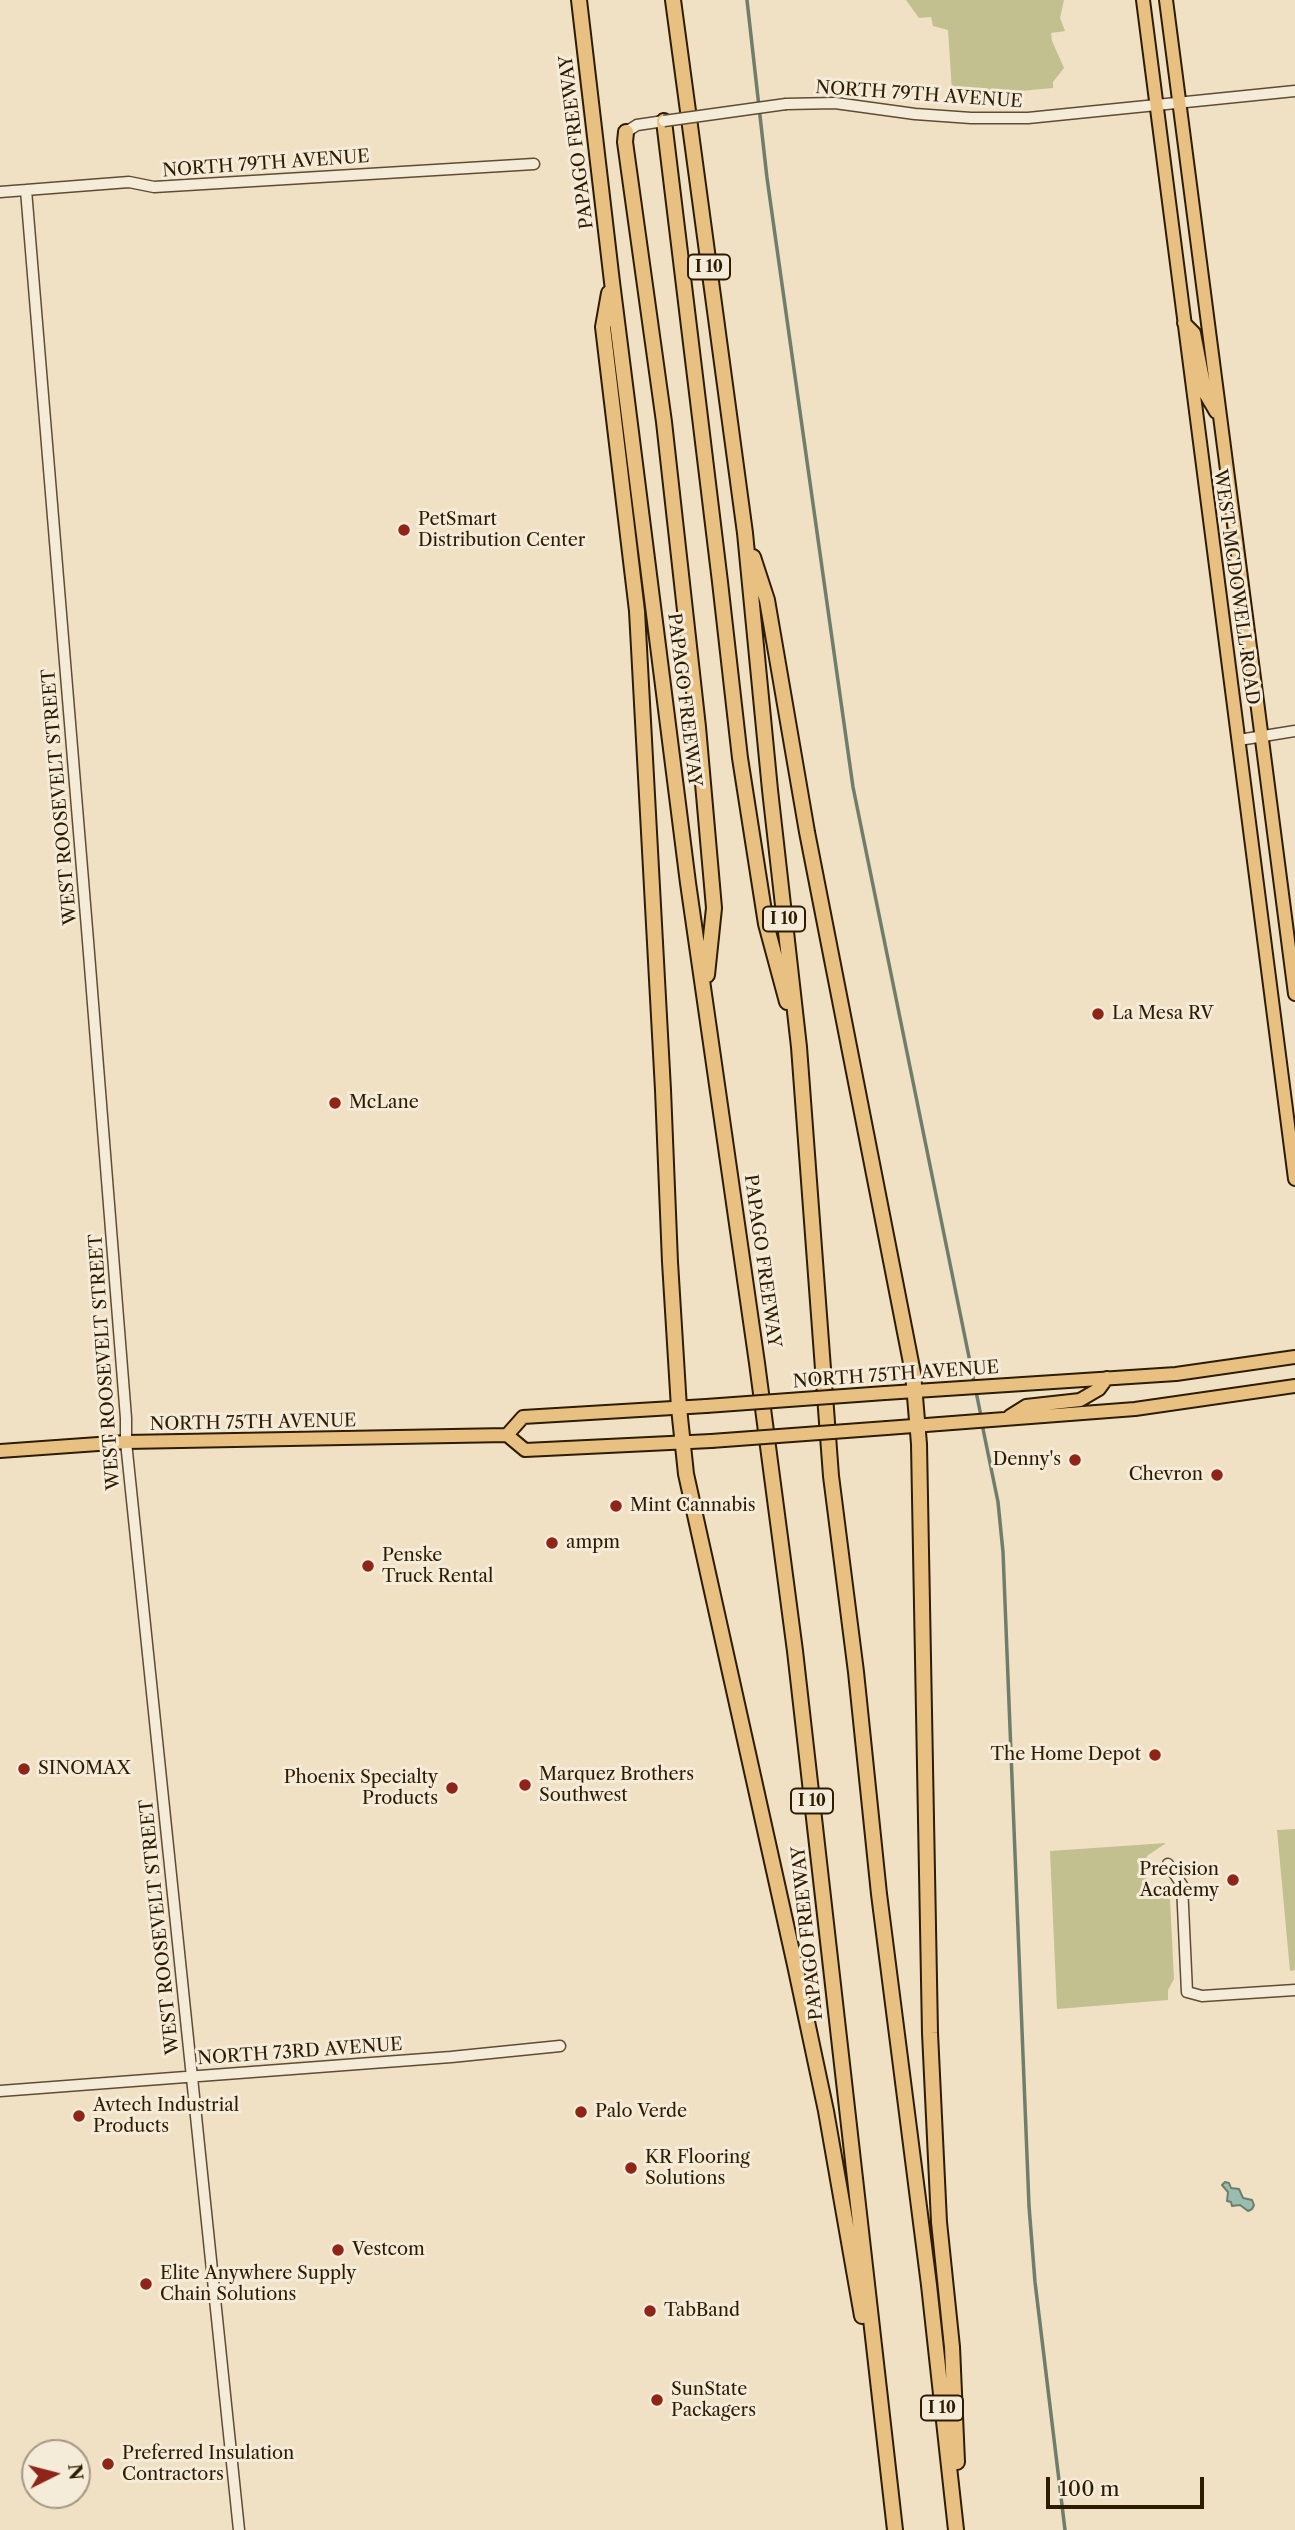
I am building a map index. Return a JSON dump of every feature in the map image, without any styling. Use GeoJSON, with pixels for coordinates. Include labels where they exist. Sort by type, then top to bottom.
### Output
{"type":"FeatureCollection","features":[{"type":"Feature","properties":{"kind":"highway","name":"PAPAGO FREEWAY"},"geometry":{"type":"LineString","coordinates":[[579,0],[612,282],[704,999],[757,1363],[795,1651],[895,2530]]}},
{"type":"Feature","properties":{"kind":"highway","name":"I 10"},"geometry":{"type":"LineString","coordinates":[[673,0],[746,533],[771,804],[799,1047],[831,1476],[856,1672],[880,1907],[958,2530]]}},
{"type":"Feature","properties":{"kind":"highway"},"geometry":{"type":"LineString","coordinates":[[664,121],[740,758],[766,924],[799,1047]]}},
{"type":"Feature","properties":{"kind":"highway"},"geometry":{"type":"LineString","coordinates":[[626,132],[625,142],[691,653],[714,908],[704,999]]}},
{"type":"Feature","properties":{"kind":"highway"},"geometry":{"type":"LineString","coordinates":[[612,282],[603,327],[635,586],[679,1408],[686,1474],[826,2111],[886,2452]]}},
{"type":"Feature","properties":{"kind":"highway"},"geometry":{"type":"LineString","coordinates":[[746,533],[768,600],[807,832],[913,1373],[917,1426],[930,2033],[939,2222],[953,2347],[958,2530]]}},
{"type":"Feature","properties":{"kind":"main road","name":"WEST MCDOWELL ROAD"},"geometry":{"type":"LineString","coordinates":[[1143,0],[1295,1179]]}},
{"type":"Feature","properties":{"kind":"main road","name":"WEST MCDOWELL ROAD"},"geometry":{"type":"LineString","coordinates":[[1166,0],[1295,994]]}},
{"type":"Feature","properties":{"kind":"main road"},"geometry":{"type":"LineString","coordinates":[[1184,323],[1194,333],[1206,395],[1220,418]]}},
{"type":"Feature","properties":{"kind":"main road"},"geometry":{"type":"LineString","coordinates":[[1204,479],[1227,477]]}},
{"type":"Feature","properties":{"kind":"main road","name":"NORTH 75TH AVENUE"},"geometry":{"type":"LineString","coordinates":[[507,1435],[523,1417],[1007,1386],[1209,1370],[1295,1357]]}},
{"type":"Feature","properties":{"kind":"main road"},"geometry":{"type":"LineString","coordinates":[[1003,1418],[1026,1406],[1080,1399],[1099,1389],[1107,1378]]}},
{"type":"Feature","properties":{"kind":"main road","name":"NORTH 75TH AVENUE"},"geometry":{"type":"LineString","coordinates":[[0,1451],[126,1442],[507,1435],[525,1450],[711,1441],[1135,1409],[1295,1386]]}},
{"type":"Feature","properties":{"kind":"street","name":"NORTH 79TH AVENUE"},"geometry":{"type":"LineString","coordinates":[[626,132],[637,125],[786,104],[835,103],[957,117],[1028,118],[1295,91]]}},
{"type":"Feature","properties":{"kind":"street","name":"NORTH 79TH AVENUE"},"geometry":{"type":"LineString","coordinates":[[0,192],[129,182],[154,187],[534,164]]}},
{"type":"Feature","properties":{"kind":"street","name":"WEST ROOSEVELT STREET"},"geometry":{"type":"LineString","coordinates":[[26,190],[126,1442],[239,2530]]}},
{"type":"Feature","properties":{"kind":"street"},"geometry":{"type":"LineString","coordinates":[[1238,740],[1295,731]]}},
{"type":"Feature","properties":{"kind":"street"},"geometry":{"type":"LineString","coordinates":[[1168,1864],[1182,1885],[1187,1992],[1202,1996],[1295,1990]]}},
{"type":"Feature","properties":{"kind":"street","name":"NORTH 73RD AVENUE"},"geometry":{"type":"LineString","coordinates":[[0,2091],[451,2057],[560,2046]]}},
{"type":"Feature","properties":{"kind":"shaded area"},"geometry":{"type":"Polygon","coordinates":[[[906,0],[1064,0],[1060,18],[1065,31],[1051,33],[1064,68],[1053,82],[1053,88],[965,96],[952,91],[948,30],[933,26],[931,17],[919,18],[906,0]]]}},
{"type":"Feature","properties":{"kind":"shaded area"},"geometry":{"type":"Polygon","coordinates":[[[1295,1829],[1295,1970],[1290,1971],[1277,1830],[1295,1829]]]}},
{"type":"Feature","properties":{"kind":"shaded area"},"geometry":{"type":"Polygon","coordinates":[[[1166,1843],[1147,1856],[1144,1870],[1150,1885],[1170,1899],[1174,1979],[1168,1990],[1168,2000],[1057,2009],[1050,1851],[1166,1843]]]}},
{"type":"Feature","properties":{"kind":"water"},"geometry":{"type":"Polygon","coordinates":[[[1229,2183],[1231,2188],[1239,2189],[1243,2198],[1252,2200],[1252,2209],[1248,2211],[1240,2205],[1232,2206],[1231,2202],[1227,2201],[1228,2192],[1222,2185],[1229,2183]]]}},
{"type":"Feature","properties":{"kind":"waterway"},"geometry":{"type":"LineString","coordinates":[[747,0],[767,178],[853,787],[981,1416]]}},
{"type":"Feature","properties":{"kind":"waterway"},"geometry":{"type":"LineString","coordinates":[[982,1424],[998,1502],[1003,1552],[1029,2206],[1035,2282],[1065,2530]]}},
{"type":"Feature","properties":{"kind":"place","name":"PetSmart Distribution Center"},"geometry":{"type":"Point","coordinates":[404,530]}},
{"type":"Feature","properties":{"kind":"place","name":"La Mesa RV"},"geometry":{"type":"Point","coordinates":[1098,1014]}},
{"type":"Feature","properties":{"kind":"place","name":"McLane"},"geometry":{"type":"Point","coordinates":[335,1103]}},
{"type":"Feature","properties":{"kind":"place","name":"Denny's"},"geometry":{"type":"Point","coordinates":[1075,1460]}},
{"type":"Feature","properties":{"kind":"place","name":"Chevron"},"geometry":{"type":"Point","coordinates":[1217,1475]}},
{"type":"Feature","properties":{"kind":"place","name":"Mint Cannabis"},"geometry":{"type":"Point","coordinates":[616,1506]}},
{"type":"Feature","properties":{"kind":"place","name":"ampm"},"geometry":{"type":"Point","coordinates":[552,1543]}},
{"type":"Feature","properties":{"kind":"place","name":"Penske Truck Rental"},"geometry":{"type":"Point","coordinates":[368,1566]}},
{"type":"Feature","properties":{"kind":"place","name":"The Home Depot"},"geometry":{"type":"Point","coordinates":[1155,1755]}},
{"type":"Feature","properties":{"kind":"place","name":"SINOMAX"},"geometry":{"type":"Point","coordinates":[24,1769]}},
{"type":"Feature","properties":{"kind":"place","name":"Marquez Brothers Southwest"},"geometry":{"type":"Point","coordinates":[525,1785]}},
{"type":"Feature","properties":{"kind":"place","name":"Phoenix Specialty Products"},"geometry":{"type":"Point","coordinates":[452,1788]}},
{"type":"Feature","properties":{"kind":"place","name":"Precision Academy"},"geometry":{"type":"Point","coordinates":[1233,1880]}},
{"type":"Feature","properties":{"kind":"place","name":"Palo Verde"},"geometry":{"type":"Point","coordinates":[581,2112]}},
{"type":"Feature","properties":{"kind":"place","name":"Avtech Industrial Products"},"geometry":{"type":"Point","coordinates":[79,2116]}},
{"type":"Feature","properties":{"kind":"place","name":"KR Flooring Solutions"},"geometry":{"type":"Point","coordinates":[631,2168]}},
{"type":"Feature","properties":{"kind":"place","name":"Vestcom"},"geometry":{"type":"Point","coordinates":[338,2250]}},
{"type":"Feature","properties":{"kind":"place","name":"Elite Anywhere Supply Chain Solutions"},"geometry":{"type":"Point","coordinates":[146,2284]}},
{"type":"Feature","properties":{"kind":"place","name":"TabBand"},"geometry":{"type":"Point","coordinates":[650,2311]}},
{"type":"Feature","properties":{"kind":"place","name":"SunState Packagers"},"geometry":{"type":"Point","coordinates":[657,2400]}},
{"type":"Feature","properties":{"kind":"place","name":"Preferred Insulation Contractors"},"geometry":{"type":"Point","coordinates":[108,2464]}}]}
